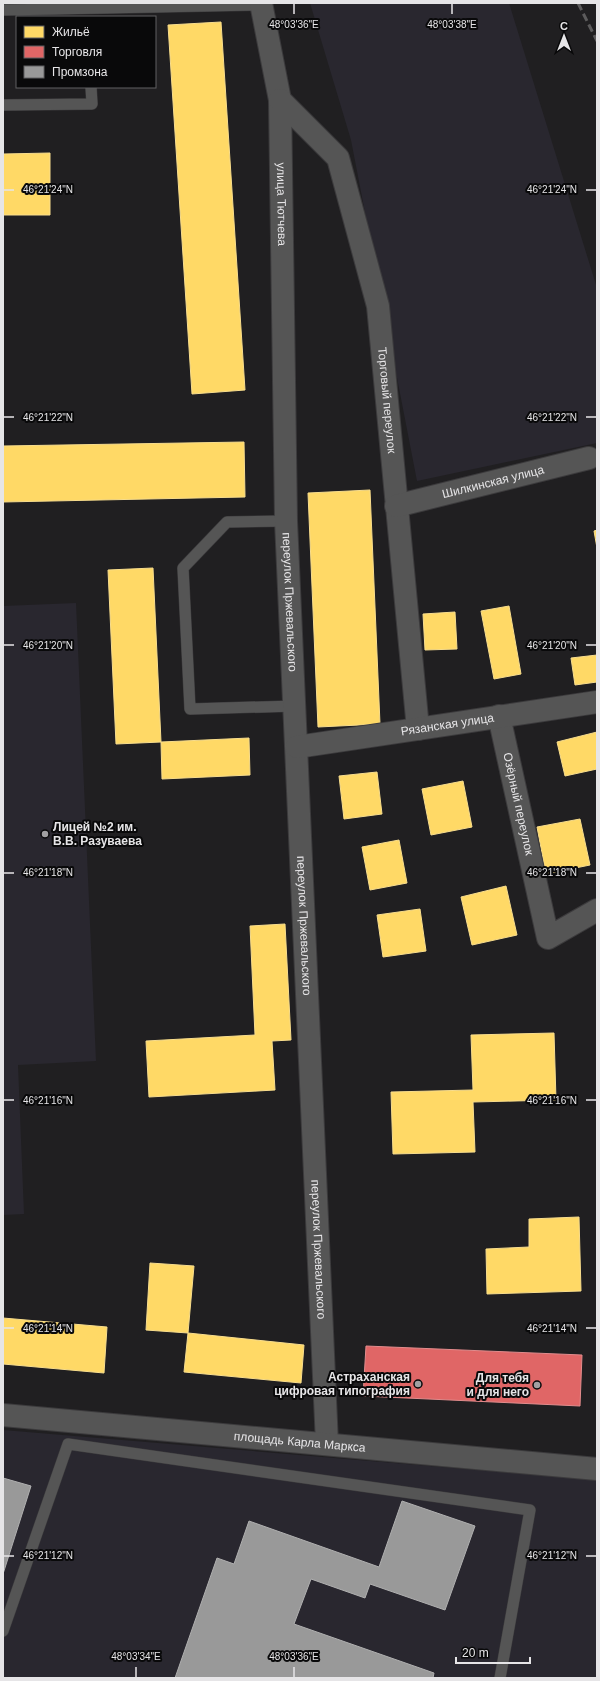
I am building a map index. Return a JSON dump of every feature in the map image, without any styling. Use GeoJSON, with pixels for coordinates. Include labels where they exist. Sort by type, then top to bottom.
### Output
{"type":"FeatureCollection","features":[{"type":"Feature","properties":{"kind":"street","name":"улица Тютчева"},"geometry":{"type":"LineString","coordinates":[[261,4],[280,100],[284,408]]}},
{"type":"Feature","properties":{"kind":"street","name":"Торговый переулок"},"geometry":{"type":"LineString","coordinates":[[280,100],[338,158],[378,306],[418,729]]}},
{"type":"Feature","properties":{"kind":"street","name":"переулок Пржевальского"},"geometry":{"type":"LineString","coordinates":[[284,408],[286,521],[297,747],[326,1444]]}},
{"type":"Feature","properties":{"kind":"street","name":"Шилкинская улица"},"geometry":{"type":"LineString","coordinates":[[396,506],[589,458]]}},
{"type":"Feature","properties":{"kind":"street","name":"Рязанская улица"},"geometry":{"type":"LineString","coordinates":[[297,747],[597,702]]}},
{"type":"Feature","properties":{"kind":"street","name":"Озёрный переулок"},"geometry":{"type":"LineString","coordinates":[[499,716],[548,938],[597,910]]}},
{"type":"Feature","properties":{"kind":"street","name":"площадь Карла Маркса"},"geometry":{"type":"LineString","coordinates":[[3,1415],[597,1469]]}},
{"type":"Feature","properties":{"kind":"lane"},"geometry":{"type":"LineString","coordinates":[[3,10],[89,13],[261,4]]}},
{"type":"Feature","properties":{"kind":"lane"},"geometry":{"type":"LineString","coordinates":[[3,105],[92,104],[91,88]]}},
{"type":"Feature","properties":{"kind":"lane"},"geometry":{"type":"LineString","coordinates":[[286,521],[227,522],[183,568],[183,576],[190,709],[295,706]]}},
{"type":"Feature","properties":{"kind":"lane"},"geometry":{"type":"LineString","coordinates":[[3,1631],[68,1444],[530,1510],[500,1678]]}},
{"type":"Feature","properties":{"kind":"shaded area"},"geometry":{"type":"Polygon","coordinates":[[[310,3],[509,3],[597,288],[597,443],[417,481],[351,140],[310,3]]]}},
{"type":"Feature","properties":{"kind":"shaded area","name":"Лицей №2 им. В.В. Разуваева"},"geometry":{"type":"Polygon","coordinates":[[[76,603],[96,1061],[18,1065],[24,1214],[3,1215],[3,606],[76,603]]]}},
{"type":"Feature","properties":{"kind":"shaded area"},"geometry":{"type":"Polygon","coordinates":[[[3,1430],[597,1480],[597,1678],[3,1678],[3,1430]]]}},
{"type":"Feature","properties":{"kind":"building: Жильё"},"geometry":{"type":"Polygon","coordinates":[[[221,22],[245,390],[192,394],[168,25],[221,22]]]}},
{"type":"Feature","properties":{"kind":"building: Жильё"},"geometry":{"type":"Polygon","coordinates":[[[50,153],[50,215],[3,215],[3,154],[50,153]]]}},
{"type":"Feature","properties":{"kind":"building: Жильё"},"geometry":{"type":"Polygon","coordinates":[[[244,442],[245,497],[3,502],[3,446],[244,442]]]}},
{"type":"Feature","properties":{"kind":"building: Жильё"},"geometry":{"type":"Polygon","coordinates":[[[370,490],[380,724],[318,727],[308,493],[370,490]]]}},
{"type":"Feature","properties":{"kind":"building: Жильё"},"geometry":{"type":"Polygon","coordinates":[[[597,530],[597,548],[594,531],[597,530]]]}},
{"type":"Feature","properties":{"kind":"building: Жильё"},"geometry":{"type":"Polygon","coordinates":[[[153,568],[161,742],[116,744],[108,570],[153,568]]]}},
{"type":"Feature","properties":{"kind":"building: Жильё"},"geometry":{"type":"Polygon","coordinates":[[[509,606],[521,674],[494,679],[481,611],[509,606]]]}},
{"type":"Feature","properties":{"kind":"building: Жильё"},"geometry":{"type":"Polygon","coordinates":[[[455,612],[457,649],[425,650],[423,614],[455,612]]]}},
{"type":"Feature","properties":{"kind":"building: Жильё"},"geometry":{"type":"Polygon","coordinates":[[[597,655],[597,682],[575,685],[571,658],[597,655]]]}},
{"type":"Feature","properties":{"kind":"building: Жильё"},"geometry":{"type":"Polygon","coordinates":[[[597,732],[597,769],[565,776],[557,742],[597,732]]]}},
{"type":"Feature","properties":{"kind":"building: Жильё"},"geometry":{"type":"Polygon","coordinates":[[[249,738],[250,775],[162,779],[161,742],[249,738]]]}},
{"type":"Feature","properties":{"kind":"building: Жильё"},"geometry":{"type":"Polygon","coordinates":[[[377,772],[382,814],[344,819],[339,776],[377,772]]]}},
{"type":"Feature","properties":{"kind":"building: Жильё"},"geometry":{"type":"Polygon","coordinates":[[[463,781],[472,827],[431,835],[422,789],[463,781]]]}},
{"type":"Feature","properties":{"kind":"building: Жильё"},"geometry":{"type":"Polygon","coordinates":[[[580,819],[590,865],[546,874],[537,827],[580,819]]]}},
{"type":"Feature","properties":{"kind":"building: Жильё"},"geometry":{"type":"Polygon","coordinates":[[[399,840],[407,883],[370,890],[362,847],[399,840]]]}},
{"type":"Feature","properties":{"kind":"building: Жильё"},"geometry":{"type":"Polygon","coordinates":[[[506,886],[517,935],[472,945],[461,897],[506,886]]]}},
{"type":"Feature","properties":{"kind":"building: Жильё"},"geometry":{"type":"Polygon","coordinates":[[[420,909],[426,951],[383,957],[377,915],[420,909]]]}},
{"type":"Feature","properties":{"kind":"building: Жильё"},"geometry":{"type":"Polygon","coordinates":[[[285,924],[291,1040],[272,1041],[275,1090],[149,1097],[146,1041],[255,1035],[250,926],[285,924]]]}},
{"type":"Feature","properties":{"kind":"building: Жильё"},"geometry":{"type":"Polygon","coordinates":[[[554,1033],[556,1100],[473,1102],[475,1152],[393,1154],[391,1092],[473,1090],[471,1035],[554,1033]]]}},
{"type":"Feature","properties":{"kind":"building: Жильё"},"geometry":{"type":"Polygon","coordinates":[[[579,1217],[581,1291],[487,1294],[486,1249],[529,1247],[529,1219],[579,1217]]]}},
{"type":"Feature","properties":{"kind":"building: Жильё"},"geometry":{"type":"Polygon","coordinates":[[[150,1263],[194,1266],[188,1333],[146,1330],[150,1263]]]}},
{"type":"Feature","properties":{"kind":"building: Жильё"},"geometry":{"type":"Polygon","coordinates":[[[3,1318],[107,1327],[104,1373],[3,1364],[3,1318]]]}},
{"type":"Feature","properties":{"kind":"building: Жильё"},"geometry":{"type":"Polygon","coordinates":[[[188,1333],[304,1345],[301,1383],[184,1372],[188,1333]]]}},
{"type":"Feature","properties":{"kind":"building: Торговля"},"geometry":{"type":"Polygon","coordinates":[[[366,1346],[582,1355],[580,1406],[363,1396],[366,1346]]]}},
{"type":"Feature","properties":{"kind":"building: Промзона"},"geometry":{"type":"Polygon","coordinates":[[[3,1478],[31,1486],[3,1574],[3,1478]]]}},
{"type":"Feature","properties":{"kind":"building: Промзона"},"geometry":{"type":"Polygon","coordinates":[[[402,1501],[475,1526],[445,1610],[370,1584],[365,1598],[311,1579],[294,1624],[434,1673],[433,1678],[175,1678],[217,1558],[234,1564],[249,1521],[379,1567],[402,1501]]]}},
{"type":"Feature","properties":{"kind":"railway"},"geometry":{"type":"LineString","coordinates":[[578,3],[597,41]]}},
{"type":"Feature","properties":{"kind":"place","name":"Лицей №2 им. В.В. Разуваева"},"geometry":{"type":"Point","coordinates":[45,834]}},
{"type":"Feature","properties":{"kind":"place","name":"Астраханская цифровая типография"},"geometry":{"type":"Point","coordinates":[418,1384]}},
{"type":"Feature","properties":{"kind":"place","name":"Для тебя и для него"},"geometry":{"type":"Point","coordinates":[537,1385]}}]}
